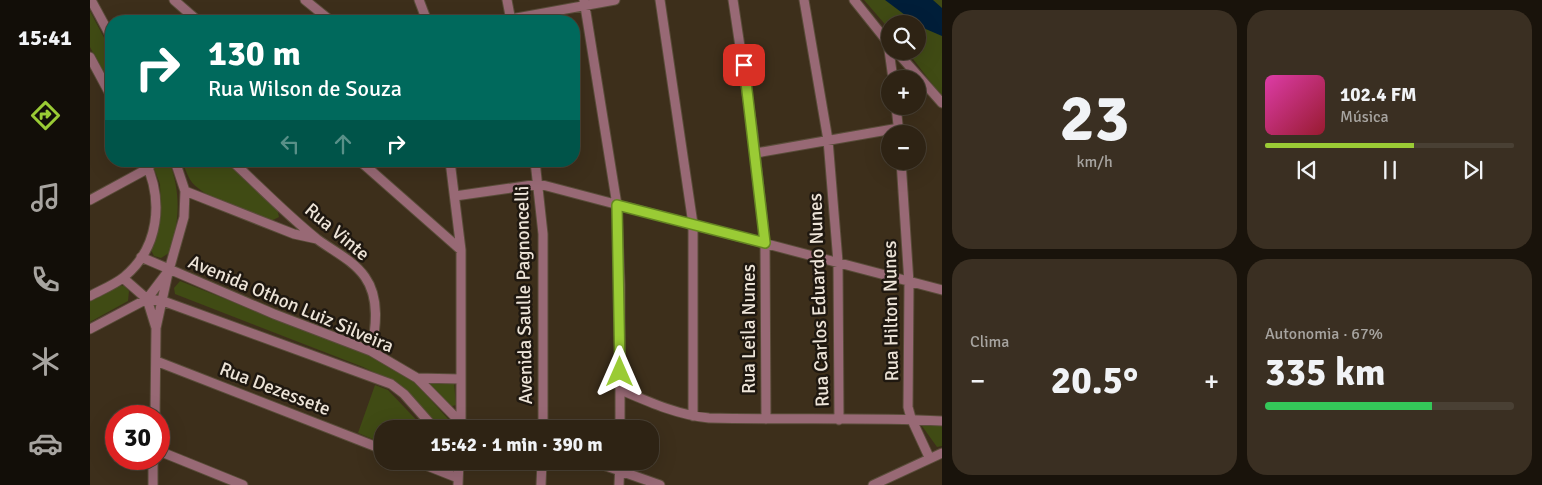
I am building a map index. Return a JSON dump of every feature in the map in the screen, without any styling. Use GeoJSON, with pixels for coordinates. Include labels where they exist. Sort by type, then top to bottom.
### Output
{"type":"FeatureCollection","features":[{"type":"Feature","properties":{"kind":"street"},"geometry":{"type":"LineString","coordinates":[[91,0],[105,26]]}},
{"type":"Feature","properties":{"kind":"street"},"geometry":{"type":"LineString","coordinates":[[174,0],[191,15]]}},
{"type":"Feature","properties":{"kind":"street"},"geometry":{"type":"LineString","coordinates":[[305,0],[324,15]]}},
{"type":"Feature","properties":{"kind":"street"},"geometry":{"type":"LineString","coordinates":[[419,0],[424,15]]}},
{"type":"Feature","properties":{"kind":"street"},"geometry":{"type":"LineString","coordinates":[[508,0],[510,15]]}},
{"type":"Feature","properties":{"kind":"street"},"geometry":{"type":"LineString","coordinates":[[531,15],[584,2],[615,0]]}},
{"type":"Feature","properties":{"kind":"street"},"geometry":{"type":"LineString","coordinates":[[660,0],[693,224],[693,416]]}},
{"type":"Feature","properties":{"kind":"street","name":"Rua Leila Nunes"},"geometry":{"type":"LineString","coordinates":[[733,0],[756,153],[765,243],[766,419]]}},
{"type":"Feature","properties":{"kind":"street","name":"Rua Carlos Eduardo Nunes"},"geometry":{"type":"LineString","coordinates":[[804,0],[828,140],[838,262],[839,420]]}},
{"type":"Feature","properties":{"kind":"street"},"geometry":{"type":"LineString","coordinates":[[854,0],[881,34]]}},
{"type":"Feature","properties":{"kind":"street"},"geometry":{"type":"LineString","coordinates":[[584,2],[617,205],[620,420]]}},
{"type":"Feature","properties":{"kind":"street"},"geometry":{"type":"LineString","coordinates":[[90,56],[105,85]]}},
{"type":"Feature","properties":{"kind":"street"},"geometry":{"type":"LineString","coordinates":[[904,60],[942,103]]}},
{"type":"Feature","properties":{"kind":"street"},"geometry":{"type":"LineString","coordinates":[[756,153],[828,140],[881,133]]}},
{"type":"Feature","properties":{"kind":"street"},"geometry":{"type":"LineString","coordinates":[[90,200],[144,167]]}},
{"type":"Feature","properties":{"kind":"street"},"geometry":{"type":"LineString","coordinates":[[90,296],[123,278],[141,257],[154,232],[157,218],[157,200],[148,167]]}},
{"type":"Feature","properties":{"kind":"street"},"geometry":{"type":"LineString","coordinates":[[155,405],[156,328],[169,270],[184,217],[185,191],[177,167]]}},
{"type":"Feature","properties":{"kind":"street","name":"Rua Vinte"},"geometry":{"type":"LineString","coordinates":[[239,167],[317,238],[354,265],[366,277],[372,291],[375,308],[371,351]]}},
{"type":"Feature","properties":{"kind":"street"},"geometry":{"type":"LineString","coordinates":[[368,167],[461,250]]}},
{"type":"Feature","properties":{"kind":"street"},"geometry":{"type":"LineString","coordinates":[[451,167],[461,250],[460,379],[463,420]]}},
{"type":"Feature","properties":{"kind":"street","name":"Avenida Saulle Pagnoncelli"},"geometry":{"type":"LineString","coordinates":[[536,167],[543,234],[542,420]]}},
{"type":"Feature","properties":{"kind":"street","name":"Rua Hilton Nunes"},"geometry":{"type":"LineString","coordinates":[[903,170],[909,283],[908,407],[910,418],[929,457]]}},
{"type":"Feature","properties":{"kind":"street"},"geometry":{"type":"LineString","coordinates":[[455,196],[539,184],[838,262],[909,283],[942,290]]}},
{"type":"Feature","properties":{"kind":"street"},"geometry":{"type":"LineString","coordinates":[[185,191],[294,234],[317,238]]}},
{"type":"Feature","properties":{"kind":"street","name":"Avenida Othon Luiz Silveira"},"geometry":{"type":"LineString","coordinates":[[141,257],[371,351],[416,378],[456,420]]}},
{"type":"Feature","properties":{"kind":"street"},"geometry":{"type":"LineString","coordinates":[[90,329],[147,299],[169,270]]}},
{"type":"Feature","properties":{"kind":"street"},"geometry":{"type":"LineString","coordinates":[[123,278],[147,299],[156,328]]}},
{"type":"Feature","properties":{"kind":"street","name":"Avenida Othon Luiz Silveira"},"geometry":{"type":"LineString","coordinates":[[147,299],[163,301],[385,381],[404,394],[427,420]]}},
{"type":"Feature","properties":{"kind":"street","name":"Rua Dezessete"},"geometry":{"type":"LineString","coordinates":[[156,361],[374,446]]}},
{"type":"Feature","properties":{"kind":"street"},"geometry":{"type":"LineString","coordinates":[[416,378],[460,379]]}},
{"type":"Feature","properties":{"kind":"street"},"geometry":{"type":"LineString","coordinates":[[621,390],[693,416],[766,419],[839,420],[910,418],[942,420]]}},
{"type":"Feature","properties":{"kind":"street"},"geometry":{"type":"LineString","coordinates":[[873,485],[929,457],[942,453]]}},
{"type":"Feature","properties":{"kind":"street"},"geometry":{"type":"LineString","coordinates":[[170,455],[239,484]]}},
{"type":"Feature","properties":{"kind":"street"},"geometry":{"type":"LineString","coordinates":[[153,485],[154,470]]}},
{"type":"Feature","properties":{"kind":"street"},"geometry":{"type":"LineString","coordinates":[[434,470],[458,481]]}},
{"type":"Feature","properties":{"kind":"street"},"geometry":{"type":"LineString","coordinates":[[542,470],[542,485]]}},
{"type":"Feature","properties":{"kind":"street"},"geometry":{"type":"LineString","coordinates":[[619,485],[620,471],[660,485]]}},
{"type":"Feature","properties":{"kind":"green space"},"geometry":{"type":"Polygon","coordinates":[[[864,0],[942,0],[942,97],[926,76],[926,70],[921,70],[914,60],[926,60],[926,15],[881,15],[881,20],[864,0]]]}},
{"type":"Feature","properties":{"kind":"green space"},"geometry":{"type":"Polygon","coordinates":[[[90,11],[105,40],[105,76],[90,47],[90,11]]]}},
{"type":"Feature","properties":{"kind":"green space"},"geometry":{"type":"Polygon","coordinates":[[[153,167],[171,167],[176,184],[177,218],[169,253],[161,258],[154,256],[151,250],[161,211],[160,184],[153,167]]]}},
{"type":"Feature","properties":{"kind":"green space"},"geometry":{"type":"Polygon","coordinates":[[[184,167],[232,167],[277,208],[279,217],[271,221],[223,203],[195,186],[184,167]]]}},
{"type":"Feature","properties":{"kind":"green space"},"geometry":{"type":"Polygon","coordinates":[[[180,281],[368,355],[398,370],[414,381],[449,420],[430,420],[392,381],[363,367],[175,294],[174,288],[180,281]]]}},
{"type":"Feature","properties":{"kind":"green space"},"geometry":{"type":"Polygon","coordinates":[[[117,285],[124,286],[129,291],[128,301],[90,322],[90,300],[117,285]]]}},
{"type":"Feature","properties":{"kind":"green space"},"geometry":{"type":"Polygon","coordinates":[[[431,382],[454,383],[456,405],[449,407],[429,385],[431,382]]]}},
{"type":"Feature","properties":{"kind":"green space"},"geometry":{"type":"Polygon","coordinates":[[[375,385],[388,390],[416,420],[374,420],[374,440],[358,433],[375,385]]]}},
{"type":"Feature","properties":{"kind":"green space"},"geometry":{"type":"Polygon","coordinates":[[[922,426],[942,426],[942,446],[937,447],[922,426]]]}},
{"type":"Feature","properties":{"kind":"water"},"geometry":{"type":"Polygon","coordinates":[[[885,0],[933,0],[942,8],[942,36],[926,29],[926,15],[905,15],[885,0]]]}},
{"type":"Feature","properties":{"kind":"route"},"geometry":{"type":"LineString","coordinates":[[620,372],[620,285],[617,205],[765,243],[756,153],[744,65]]}}]}
